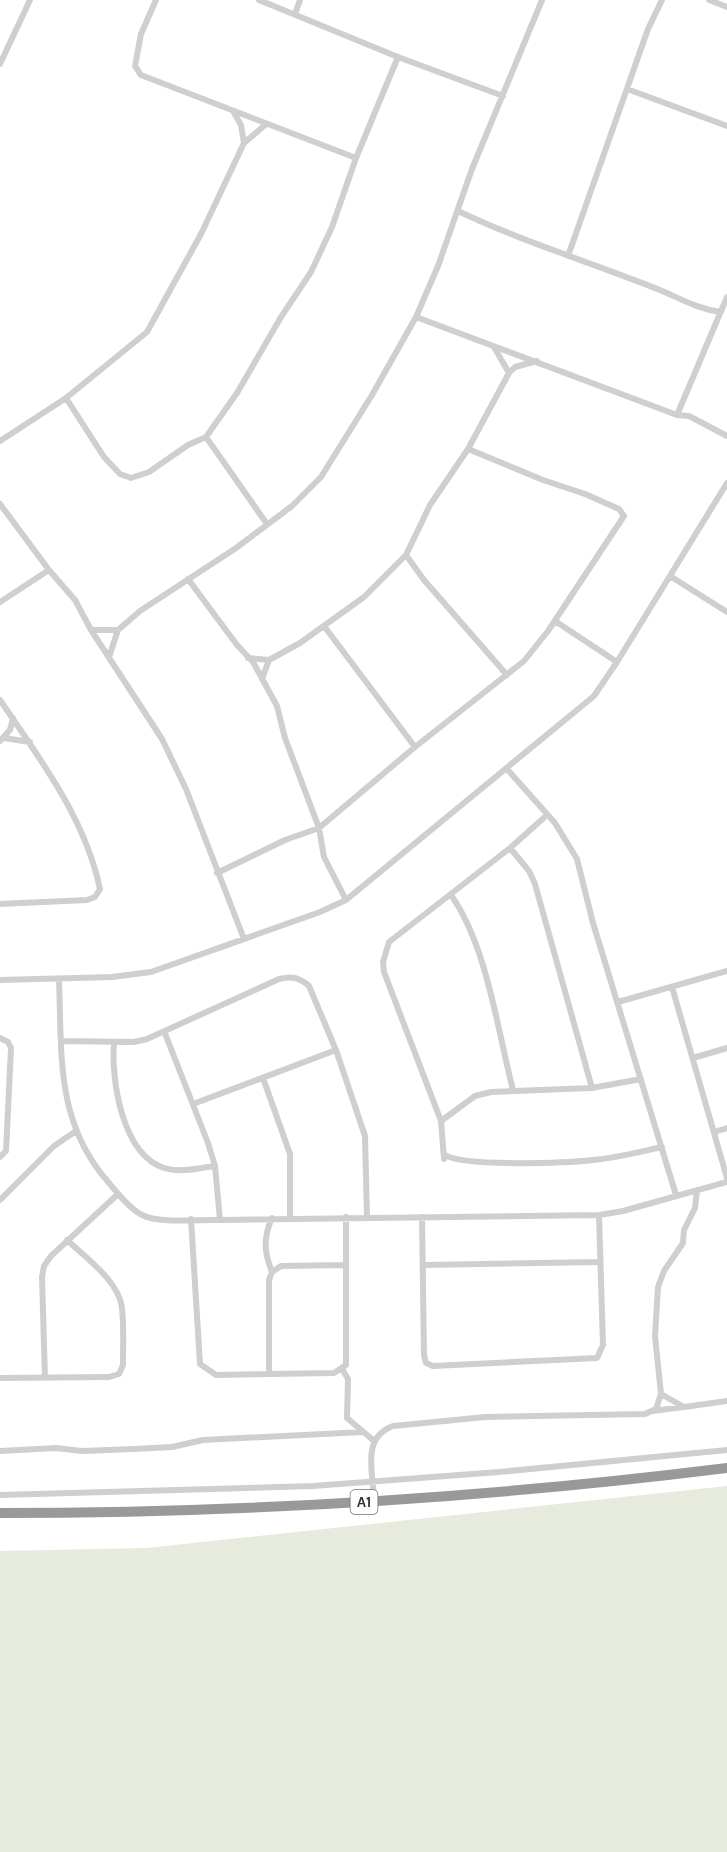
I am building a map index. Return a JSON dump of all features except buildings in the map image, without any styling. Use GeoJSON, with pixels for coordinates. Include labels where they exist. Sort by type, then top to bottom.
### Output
{"type":"FeatureCollection","features":[{"type":"Feature","properties":{"kind":"highway","name":"A1"},"geometry":{"type":"LineString","coordinates":[[0,1513],[374,1501],[548,1487],[727,1468]]}},
{"type":"Feature","properties":{"kind":"street"},"geometry":{"type":"LineString","coordinates":[[0,64],[30,0]]}},
{"type":"Feature","properties":{"kind":"street"},"geometry":{"type":"LineString","coordinates":[[156,0],[141,34],[135,66],[141,75],[356,158]]}},
{"type":"Feature","properties":{"kind":"street"},"geometry":{"type":"LineString","coordinates":[[259,0],[398,57],[503,96]]}},
{"type":"Feature","properties":{"kind":"street"},"geometry":{"type":"LineString","coordinates":[[295,14],[300,0]]}},
{"type":"Feature","properties":{"kind":"street"},"geometry":{"type":"LineString","coordinates":[[91,630],[118,630],[267,524],[314,486],[372,396],[416,317],[542,0]]}},
{"type":"Feature","properties":{"kind":"street"},"geometry":{"type":"LineString","coordinates":[[568,256],[648,29],[662,0]]}},
{"type":"Feature","properties":{"kind":"street"},"geometry":{"type":"LineString","coordinates":[[709,0],[727,7]]}},
{"type":"Feature","properties":{"kind":"street"},"geometry":{"type":"LineString","coordinates":[[66,398],[112,467],[130,478],[149,472],[188,445],[206,437],[237,393],[311,272],[332,227],[356,158],[398,57]]}},
{"type":"Feature","properties":{"kind":"street"},"geometry":{"type":"LineString","coordinates":[[627,89],[727,126]]}},
{"type":"Feature","properties":{"kind":"street"},"geometry":{"type":"LineString","coordinates":[[233,111],[241,125],[244,143]]}},
{"type":"Feature","properties":{"kind":"street"},"geometry":{"type":"LineString","coordinates":[[0,441],[66,398],[147,332],[201,234],[244,143],[265,124]]}},
{"type":"Feature","properties":{"kind":"street"},"geometry":{"type":"LineString","coordinates":[[458,211],[661,291],[700,309],[721,312]]}},
{"type":"Feature","properties":{"kind":"street"},"geometry":{"type":"LineString","coordinates":[[677,415],[727,297]]}},
{"type":"Feature","properties":{"kind":"street"},"geometry":{"type":"LineString","coordinates":[[416,317],[677,415],[689,416],[727,436]]}},
{"type":"Feature","properties":{"kind":"street"},"geometry":{"type":"LineString","coordinates":[[493,346],[509,373]]}},
{"type":"Feature","properties":{"kind":"street"},"geometry":{"type":"LineString","coordinates":[[248,658],[269,660],[324,626],[364,597],[406,555],[430,505],[468,449],[509,373],[514,367],[537,361]]}},
{"type":"Feature","properties":{"kind":"street"},"geometry":{"type":"LineString","coordinates":[[206,437],[267,524]]}},
{"type":"Feature","properties":{"kind":"street"},"geometry":{"type":"LineString","coordinates":[[217,873],[285,840],[319,828],[414,747],[507,675],[538,645],[624,516],[619,509],[585,494],[543,480],[468,449]]}},
{"type":"Feature","properties":{"kind":"street"},"geometry":{"type":"LineString","coordinates":[[0,980],[120,976],[151,972],[346,900],[594,696],[727,483]]}},
{"type":"Feature","properties":{"kind":"street"},"geometry":{"type":"LineString","coordinates":[[0,504],[49,570],[75,600],[91,630],[172,757],[244,939]]}},
{"type":"Feature","properties":{"kind":"street"},"geometry":{"type":"LineString","coordinates":[[406,555],[424,580],[507,675]]}},
{"type":"Feature","properties":{"kind":"street"},"geometry":{"type":"LineString","coordinates":[[0,602],[49,570]]}},
{"type":"Feature","properties":{"kind":"street"},"geometry":{"type":"LineString","coordinates":[[670,576],[727,612]]}},
{"type":"Feature","properties":{"kind":"street"},"geometry":{"type":"LineString","coordinates":[[188,579],[253,662],[277,706],[285,738],[319,828],[324,857],[346,900]]}},
{"type":"Feature","properties":{"kind":"street"},"geometry":{"type":"LineString","coordinates":[[555,621],[617,662]]}},
{"type":"Feature","properties":{"kind":"street"},"geometry":{"type":"LineString","coordinates":[[324,626],[414,747]]}},
{"type":"Feature","properties":{"kind":"street"},"geometry":{"type":"LineString","coordinates":[[110,657],[118,630]]}},
{"type":"Feature","properties":{"kind":"street"},"geometry":{"type":"LineString","coordinates":[[262,679],[269,660]]}},
{"type":"Feature","properties":{"kind":"street"},"geometry":{"type":"LineString","coordinates":[[0,700],[53,775],[68,805],[100,889],[95,897],[87,900],[0,904]]}},
{"type":"Feature","properties":{"kind":"street"},"geometry":{"type":"LineString","coordinates":[[13,718],[2,740],[30,742]]}},
{"type":"Feature","properties":{"kind":"street"},"geometry":{"type":"LineString","coordinates":[[507,769],[547,814],[577,859],[593,923],[676,1195]]}},
{"type":"Feature","properties":{"kind":"street"},"geometry":{"type":"LineString","coordinates":[[547,814],[510,848],[389,942],[383,962],[384,972],[441,1121],[444,1159],[445,1155],[452,1159],[473,1162],[592,1160],[662,1147]]}},
{"type":"Feature","properties":{"kind":"street"},"geometry":{"type":"LineString","coordinates":[[510,848],[529,871],[535,884],[591,1088]]}},
{"type":"Feature","properties":{"kind":"street"},"geometry":{"type":"LineString","coordinates":[[451,895],[464,913],[475,937],[513,1090]]}},
{"type":"Feature","properties":{"kind":"street"},"geometry":{"type":"LineString","coordinates":[[618,1002],[727,971]]}},
{"type":"Feature","properties":{"kind":"street"},"geometry":{"type":"LineString","coordinates":[[62,1041],[134,1042],[290,977],[301,979],[309,986],[336,1050],[364,1137],[367,1217]]}},
{"type":"Feature","properties":{"kind":"street"},"geometry":{"type":"LineString","coordinates":[[59,979],[62,1073],[76,1131],[94,1166],[118,1194],[143,1216],[159,1219],[220,1220],[599,1215],[623,1211],[727,1180],[672,987]]}},
{"type":"Feature","properties":{"kind":"street"},"geometry":{"type":"LineString","coordinates":[[164,1031],[194,1104],[215,1166],[220,1220]]}},
{"type":"Feature","properties":{"kind":"street"},"geometry":{"type":"LineString","coordinates":[[0,1038],[8,1042],[10,1047],[6,1151],[0,1157]]}},
{"type":"Feature","properties":{"kind":"street"},"geometry":{"type":"LineString","coordinates":[[114,1043],[112,1077],[116,1094],[126,1123],[140,1150],[162,1167],[177,1170],[215,1166]]}},
{"type":"Feature","properties":{"kind":"street"},"geometry":{"type":"LineString","coordinates":[[693,1058],[727,1048]]}},
{"type":"Feature","properties":{"kind":"street"},"geometry":{"type":"LineString","coordinates":[[194,1104],[336,1050]]}},
{"type":"Feature","properties":{"kind":"street"},"geometry":{"type":"LineString","coordinates":[[263,1078],[285,1133],[290,1154],[290,1218]]}},
{"type":"Feature","properties":{"kind":"street"},"geometry":{"type":"LineString","coordinates":[[441,1121],[475,1096],[513,1090],[591,1088],[641,1079]]}},
{"type":"Feature","properties":{"kind":"street"},"geometry":{"type":"LineString","coordinates":[[714,1132],[727,1128]]}},
{"type":"Feature","properties":{"kind":"street"},"geometry":{"type":"LineString","coordinates":[[0,1200],[54,1146],[76,1131]]}},
{"type":"Feature","properties":{"kind":"street"},"geometry":{"type":"LineString","coordinates":[[652,1411],[659,1404],[661,1394],[655,1336],[658,1287],[663,1271],[683,1243],[684,1230],[695,1208],[698,1190]]}},
{"type":"Feature","properties":{"kind":"street"},"geometry":{"type":"LineString","coordinates":[[45,1378],[42,1277],[44,1266],[67,1240],[118,1194]]}},
{"type":"Feature","properties":{"kind":"street"},"geometry":{"type":"LineString","coordinates":[[422,1217],[424,1355],[426,1364],[433,1366],[597,1358],[603,1344],[599,1215]]}},
{"type":"Feature","properties":{"kind":"street"},"geometry":{"type":"LineString","coordinates":[[191,1219],[200,1364],[216,1375],[334,1373],[342,1369],[348,1360],[346,1217]]}},
{"type":"Feature","properties":{"kind":"street"},"geometry":{"type":"LineString","coordinates":[[272,1218],[264,1240],[266,1257],[272,1272]]}},
{"type":"Feature","properties":{"kind":"street"},"geometry":{"type":"LineString","coordinates":[[0,1378],[109,1377],[120,1374],[123,1365],[122,1306],[117,1293],[108,1279],[67,1240]]}},
{"type":"Feature","properties":{"kind":"street"},"geometry":{"type":"LineString","coordinates":[[424,1266],[600,1262]]}},
{"type":"Feature","properties":{"kind":"street"},"geometry":{"type":"LineString","coordinates":[[269,1373],[269,1280],[272,1272],[280,1266],[346,1265]]}},
{"type":"Feature","properties":{"kind":"street"},"geometry":{"type":"LineString","coordinates":[[342,1369],[348,1379],[347,1418],[373,1440]]}},
{"type":"Feature","properties":{"kind":"street"},"geometry":{"type":"LineString","coordinates":[[661,1394],[684,1407]]}},
{"type":"Feature","properties":{"kind":"street"},"geometry":{"type":"LineString","coordinates":[[374,1501],[371,1447],[373,1440],[385,1429],[404,1424],[485,1417],[652,1411],[727,1401]]}},
{"type":"Feature","properties":{"kind":"street"},"geometry":{"type":"LineString","coordinates":[[0,1451],[56,1448],[82,1451],[134,1449],[172,1447],[203,1440],[363,1432]]}},
{"type":"Feature","properties":{"kind":"street"},"geometry":{"type":"LineString","coordinates":[[0,1495],[217,1490],[374,1482],[623,1461],[727,1449]]}},
{"type":"Feature","properties":{"kind":"shaded area"},"geometry":{"type":"Polygon","coordinates":[[[727,1486],[727,1852],[0,1852],[0,1551],[146,1548],[727,1486]]]}}]}
